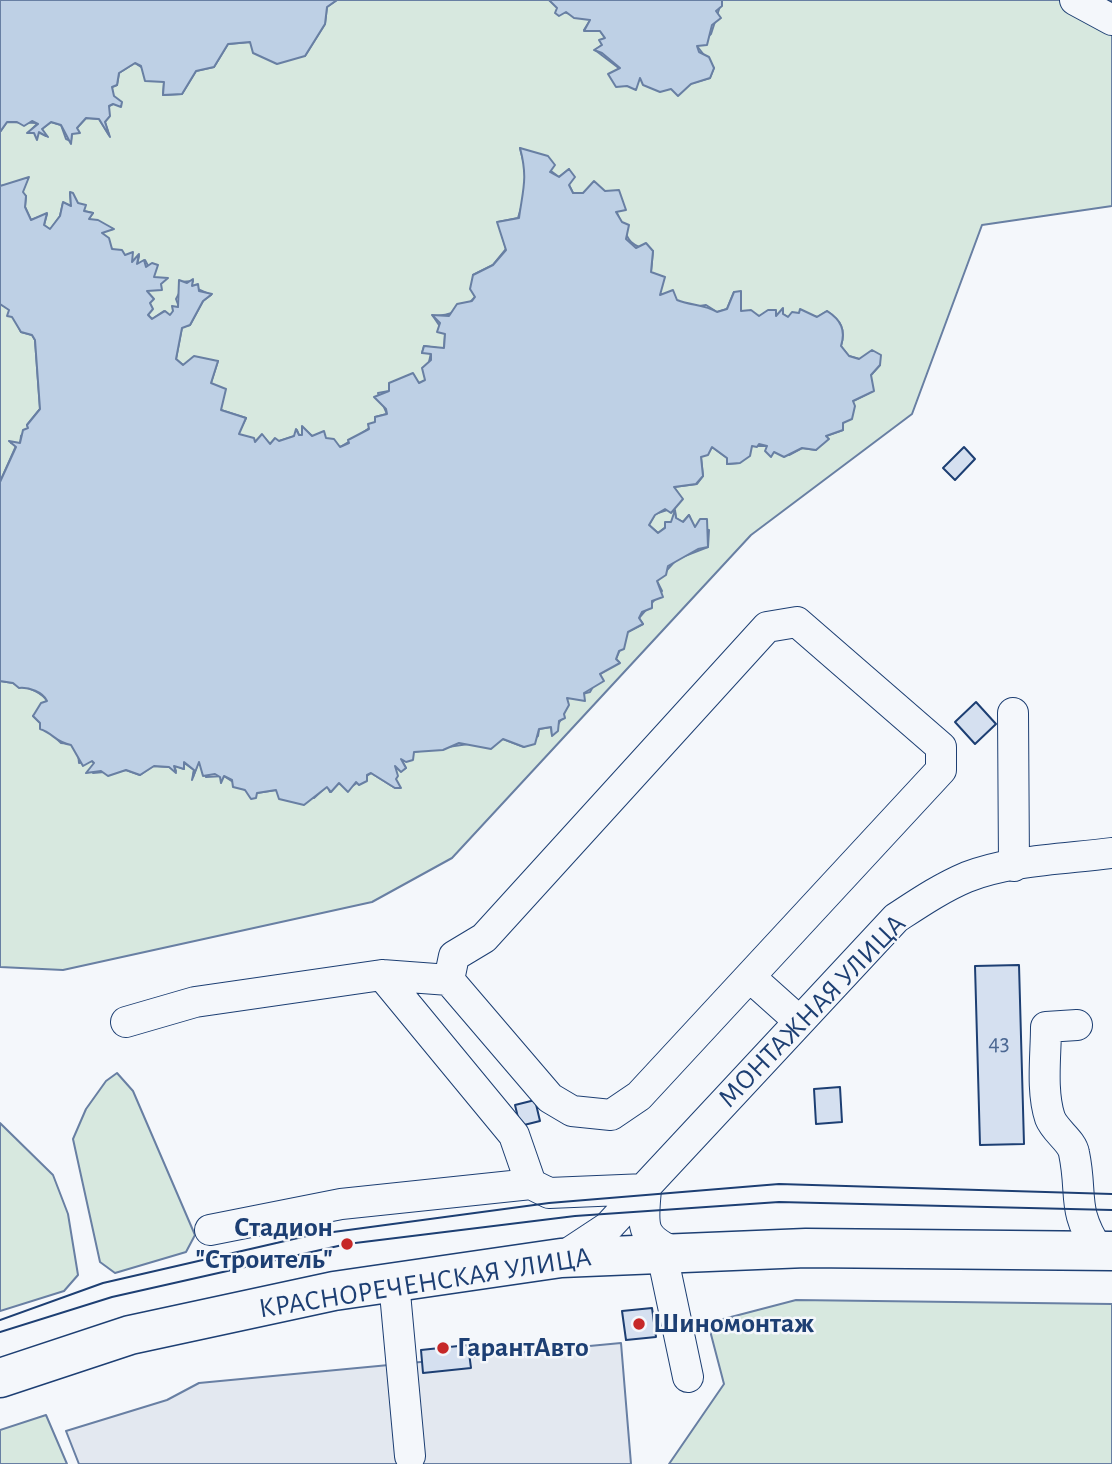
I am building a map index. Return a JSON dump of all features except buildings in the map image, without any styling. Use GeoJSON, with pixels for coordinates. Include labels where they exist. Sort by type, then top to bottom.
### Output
{"type":"FeatureCollection","features":[{"type":"Feature","properties":{"kind":"main road","name":"КРАСНОРЕЧЕНСКАЯ УЛИЦА"},"geometry":{"type":"LineString","coordinates":[[0,1378],[130,1335],[334,1292],[561,1258],[806,1248],[1105,1250]]}},
{"type":"Feature","properties":{"kind":"street"},"geometry":{"type":"LineString","coordinates":[[1075,0],[1112,20]]}},
{"type":"Feature","properties":{"kind":"street"},"geometry":{"type":"LineString","coordinates":[[126,1022],[195,1002],[382,975],[449,980],[550,1098],[572,1111],[611,1115],[639,1096],[941,770],[941,747],[797,622],[767,627],[484,938],[454,956],[449,980]]}},
{"type":"Feature","properties":{"kind":"street"},"geometry":{"type":"LineString","coordinates":[[1013,713],[1013,866]]}},
{"type":"Feature","properties":{"kind":"street","name":"МОНТАЖНАЯ УЛИЦА"},"geometry":{"type":"LineString","coordinates":[[561,1258],[608,1227],[646,1189],[896,918],[936,891],[970,876],[1013,866],[1112,853]]}},
{"type":"Feature","properties":{"kind":"street"},"geometry":{"type":"LineString","coordinates":[[382,975],[514,1135],[531,1184]]}},
{"type":"Feature","properties":{"kind":"street"},"geometry":{"type":"LineString","coordinates":[[751,978],[799,1021]]}},
{"type":"Feature","properties":{"kind":"street"},"geometry":{"type":"LineString","coordinates":[[1077,1026],[1046,1027],[1049,1110],[1061,1136],[1074,1150],[1077,1199],[1084,1229],[1105,1250]]}},
{"type":"Feature","properties":{"kind":"street"},"geometry":{"type":"LineString","coordinates":[[210,1230],[341,1204],[531,1184],[549,1192],[646,1189],[643,1225],[653,1243],[668,1253],[688,1377]]}},
{"type":"Feature","properties":{"kind":"street"},"geometry":{"type":"LineString","coordinates":[[1048,1250],[1068,1229],[1077,1199]]}},
{"type":"Feature","properties":{"kind":"street"},"geometry":{"type":"LineString","coordinates":[[394,1282],[410,1456]]}},
{"type":"Feature","properties":{"kind":"shaded area"},"geometry":{"type":"Polygon","coordinates":[[[337,0],[549,0],[563,12],[591,19],[584,30],[600,31],[605,38],[602,45],[595,50],[620,69],[671,89],[710,78],[714,68],[697,46],[711,34],[722,0],[1112,0],[1112,206],[982,225],[912,414],[751,535],[452,858],[372,902],[63,970],[0,967],[0,681],[39,693],[48,702],[33,716],[61,743],[71,744],[78,753],[79,763],[92,761],[95,764],[93,773],[126,770],[140,775],[153,766],[169,767],[176,771],[174,765],[184,769],[183,762],[194,770],[193,777],[199,761],[206,777],[224,776],[245,790],[257,793],[276,790],[314,798],[327,786],[330,792],[339,783],[351,787],[371,773],[395,788],[395,766],[401,771],[406,768],[401,759],[406,760],[413,752],[503,739],[524,747],[538,736],[539,729],[551,727],[552,735],[564,714],[566,698],[590,692],[600,674],[619,662],[616,659],[627,632],[643,624],[639,618],[662,591],[657,581],[677,559],[708,547],[709,530],[694,528],[689,515],[683,522],[676,518],[675,512],[672,522],[658,533],[649,525],[655,514],[673,508],[682,499],[674,487],[697,484],[703,476],[701,457],[712,447],[727,458],[727,464],[739,463],[752,446],[767,446],[767,450],[789,455],[802,448],[816,450],[826,436],[843,430],[843,423],[852,412],[853,401],[869,393],[871,375],[880,365],[849,356],[841,346],[841,326],[827,311],[817,317],[803,313],[788,317],[783,314],[783,309],[776,317],[759,316],[740,311],[741,292],[734,292],[727,309],[717,312],[706,305],[693,307],[660,295],[651,272],[653,251],[631,242],[616,211],[583,193],[573,193],[569,185],[569,169],[559,177],[520,148],[525,168],[526,191],[518,218],[498,222],[506,249],[493,265],[473,275],[475,297],[471,302],[456,311],[433,316],[445,334],[444,349],[424,346],[422,353],[431,353],[425,380],[419,384],[413,374],[389,391],[378,393],[387,414],[375,417],[376,423],[340,447],[312,436],[302,427],[302,435],[299,435],[297,430],[295,436],[270,444],[262,435],[254,443],[238,434],[246,418],[221,410],[211,383],[218,361],[183,365],[176,359],[182,327],[190,325],[203,301],[211,295],[191,286],[193,281],[180,282],[182,288],[176,299],[179,307],[170,316],[164,311],[152,319],[148,315],[150,303],[147,291],[154,277],[145,260],[137,265],[139,256],[132,263],[131,258],[112,249],[101,232],[113,229],[88,219],[93,213],[84,211],[70,193],[71,206],[63,203],[60,216],[50,230],[44,225],[47,214],[31,220],[25,207],[26,196],[13,184],[0,186],[0,132],[7,122],[38,123],[28,133],[38,132],[46,136],[42,129],[51,122],[61,125],[66,139],[71,141],[72,133],[86,118],[99,119],[109,135],[105,122],[109,106],[113,104],[112,87],[117,85],[119,73],[135,63],[164,82],[163,95],[182,94],[196,71],[214,67],[228,44],[250,42],[305,56],[325,24],[327,7],[337,0]]]}},
{"type":"Feature","properties":{"kind":"shaded area"},"geometry":{"type":"Polygon","coordinates":[[[0,304],[10,309],[21,332],[32,335],[35,340],[40,409],[27,425],[20,444],[11,443],[16,446],[0,482],[0,304]]]}},
{"type":"Feature","properties":{"kind":"shaded area"},"geometry":{"type":"Polygon","coordinates":[[[117,1073],[133,1091],[195,1235],[186,1252],[115,1273],[100,1262],[73,1139],[86,1109],[106,1081],[117,1073]]]}},
{"type":"Feature","properties":{"kind":"shaded area"},"geometry":{"type":"Polygon","coordinates":[[[0,1123],[53,1175],[68,1214],[78,1275],[64,1291],[0,1311],[0,1123]]]}},
{"type":"Feature","properties":{"kind":"shaded area"},"geometry":{"type":"Polygon","coordinates":[[[796,1300],[1112,1304],[1112,1464],[669,1464],[724,1384],[708,1323],[796,1300]]]}},
{"type":"Feature","properties":{"kind":"shaded area"},"geometry":{"type":"Polygon","coordinates":[[[621,1343],[631,1464],[79,1464],[66,1431],[167,1400],[199,1383],[621,1343]]]}},
{"type":"Feature","properties":{"kind":"shaded area"},"geometry":{"type":"Polygon","coordinates":[[[46,1415],[67,1464],[0,1464],[0,1430],[46,1415]]]}},
{"type":"Feature","properties":{"kind":"water"},"geometry":{"type":"Polygon","coordinates":[[[0,0],[337,0],[327,7],[325,24],[305,56],[277,64],[253,53],[250,42],[228,44],[214,67],[196,71],[182,94],[163,95],[164,82],[145,81],[141,66],[135,63],[119,73],[117,85],[112,87],[114,96],[122,102],[121,107],[113,104],[109,106],[110,116],[105,122],[110,137],[99,119],[86,118],[77,128],[80,133],[72,134],[71,144],[61,125],[51,122],[42,129],[48,137],[39,132],[37,140],[34,133],[27,133],[38,124],[32,121],[24,126],[17,122],[7,122],[0,132],[0,0]]]}},
{"type":"Feature","properties":{"kind":"water"},"geometry":{"type":"Polygon","coordinates":[[[549,0],[722,0],[722,6],[716,11],[721,18],[712,25],[707,45],[697,46],[699,52],[709,57],[714,68],[710,78],[691,84],[678,96],[671,89],[660,92],[643,85],[640,78],[636,90],[627,86],[616,87],[608,74],[620,68],[594,50],[602,45],[599,40],[605,38],[600,31],[584,31],[590,20],[574,18],[566,12],[559,16],[555,13],[557,8],[549,0]]]}},
{"type":"Feature","properties":{"kind":"water"},"geometry":{"type":"Polygon","coordinates":[[[520,148],[548,156],[555,165],[550,172],[559,177],[569,169],[575,177],[569,185],[573,193],[583,193],[594,181],[605,191],[619,190],[626,210],[616,212],[622,222],[629,225],[626,239],[636,248],[646,243],[653,251],[651,272],[665,277],[660,295],[673,290],[677,300],[717,312],[727,309],[734,292],[741,291],[741,311],[751,310],[759,316],[768,310],[776,310],[776,316],[783,308],[783,314],[788,317],[792,312],[799,313],[800,309],[817,317],[827,311],[841,326],[841,346],[849,356],[859,359],[872,350],[881,355],[880,365],[871,375],[874,391],[853,401],[855,406],[852,419],[843,423],[843,430],[826,436],[829,439],[816,450],[802,448],[784,457],[774,452],[771,457],[765,451],[767,446],[759,444],[757,447],[752,446],[750,456],[740,463],[727,464],[727,458],[712,447],[708,455],[701,457],[703,476],[696,484],[674,487],[683,499],[671,513],[665,509],[655,515],[649,525],[658,533],[665,528],[665,522],[671,522],[675,510],[676,518],[683,522],[689,515],[695,527],[700,519],[707,519],[708,547],[698,549],[668,566],[666,575],[657,581],[663,597],[652,601],[652,608],[642,612],[639,618],[643,624],[628,632],[624,649],[619,651],[616,659],[620,663],[600,674],[604,681],[584,693],[585,701],[567,698],[569,705],[564,714],[565,718],[559,721],[558,731],[552,736],[551,727],[539,729],[535,744],[524,747],[503,739],[491,749],[459,743],[443,750],[414,752],[413,760],[406,762],[401,759],[406,768],[401,772],[395,766],[398,776],[396,779],[401,788],[395,788],[371,773],[367,775],[367,781],[359,785],[356,782],[348,792],[339,783],[331,792],[327,787],[304,805],[279,799],[276,790],[257,793],[256,798],[251,799],[245,790],[233,787],[232,780],[224,776],[221,783],[220,777],[215,774],[203,776],[199,762],[192,780],[194,770],[184,762],[184,769],[174,766],[176,773],[169,767],[154,766],[140,775],[126,770],[108,776],[101,771],[86,773],[94,763],[92,761],[83,766],[71,745],[40,729],[40,723],[33,716],[41,703],[47,701],[45,698],[35,691],[0,681],[0,482],[16,447],[9,441],[20,443],[23,430],[28,428],[27,425],[40,409],[35,340],[32,335],[21,332],[12,317],[7,316],[9,310],[0,304],[0,186],[29,177],[23,192],[26,196],[25,207],[31,220],[47,213],[44,225],[50,229],[60,216],[63,202],[71,206],[70,192],[73,193],[78,203],[86,205],[84,211],[93,213],[89,219],[98,220],[114,229],[102,233],[109,238],[112,249],[122,250],[125,255],[133,252],[132,262],[139,254],[137,264],[144,260],[146,267],[152,263],[158,265],[154,277],[168,278],[161,284],[162,290],[147,291],[154,299],[150,303],[153,309],[148,315],[152,319],[165,311],[170,315],[172,306],[178,307],[179,280],[187,283],[193,279],[192,286],[198,284],[199,291],[212,294],[203,301],[190,325],[182,328],[176,359],[183,365],[194,356],[218,361],[211,383],[226,389],[221,410],[246,418],[239,434],[254,438],[255,442],[262,434],[270,444],[275,438],[279,441],[294,436],[296,429],[299,435],[302,435],[302,426],[312,436],[324,431],[326,438],[334,439],[340,447],[369,429],[368,424],[375,422],[375,417],[387,414],[386,409],[374,397],[389,391],[389,383],[413,373],[419,383],[425,380],[422,368],[431,360],[431,354],[422,353],[424,346],[444,348],[445,334],[437,332],[440,323],[432,315],[449,316],[457,304],[472,301],[475,297],[470,289],[473,275],[493,265],[506,250],[497,222],[519,218],[524,176],[520,148]]]}},
{"type":"Feature","properties":{"kind":"tram line"},"geometry":{"type":"LineString","coordinates":[[0,1320],[103,1283],[311,1235],[549,1203],[779,1184],[1112,1194]]}},
{"type":"Feature","properties":{"kind":"tram line"},"geometry":{"type":"LineString","coordinates":[[0,1332],[112,1297],[347,1244],[575,1216],[779,1202],[1112,1210]]}},
{"type":"Feature","properties":{"kind":"place","name":"Стадион \"Строитель\""},"geometry":{"type":"Point","coordinates":[347,1244]}},
{"type":"Feature","properties":{"kind":"place","name":"Шиномонтаж"},"geometry":{"type":"Point","coordinates":[639,1324]}},
{"type":"Feature","properties":{"kind":"place","name":"ГарантАвто"},"geometry":{"type":"Point","coordinates":[443,1348]}}]}
